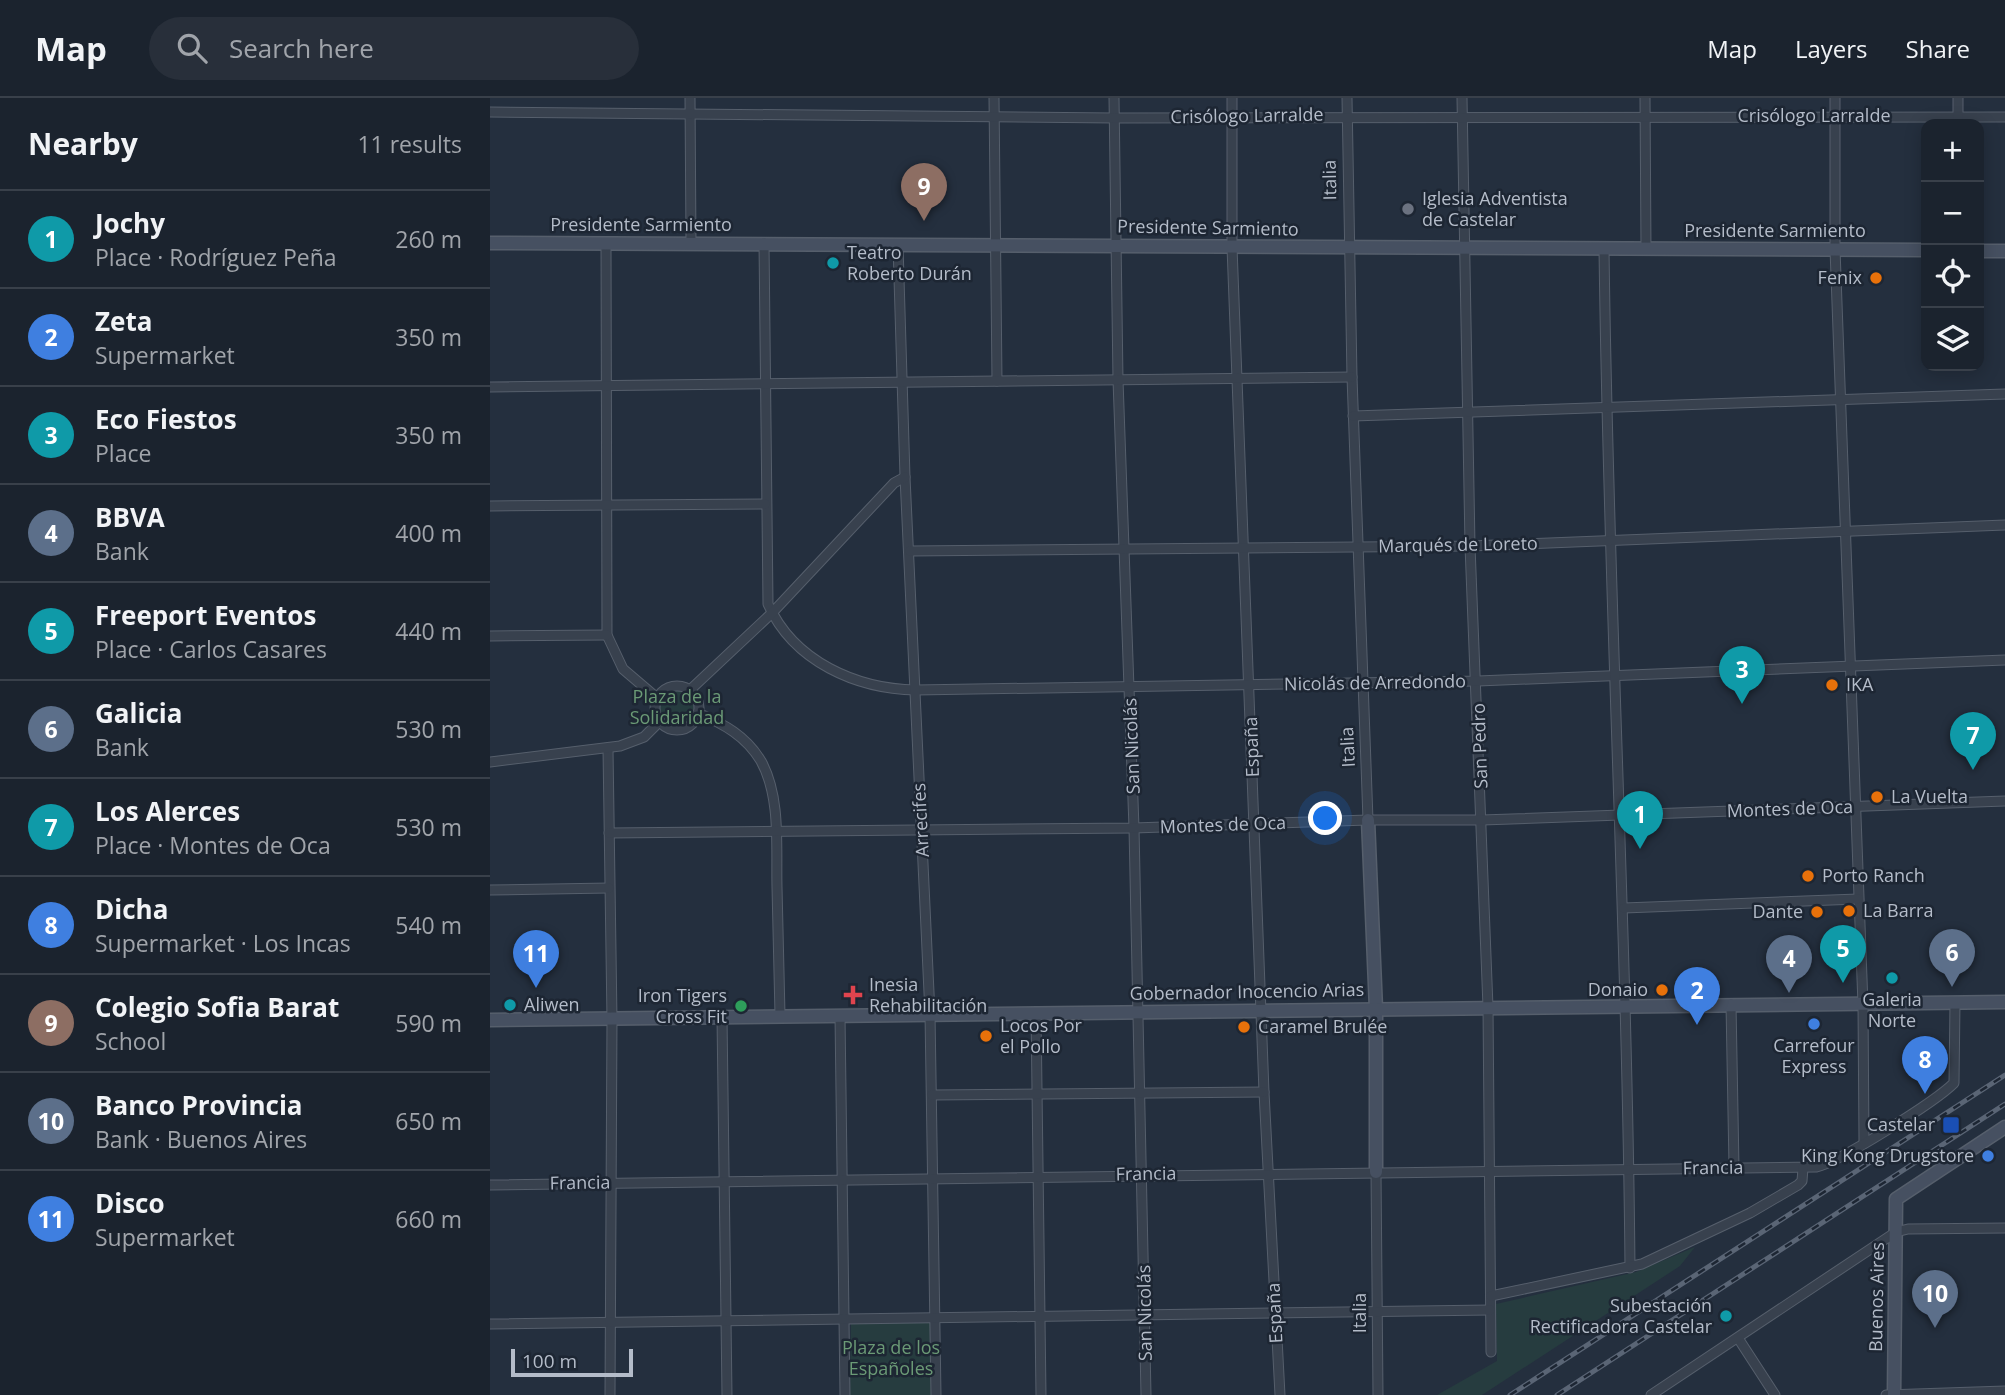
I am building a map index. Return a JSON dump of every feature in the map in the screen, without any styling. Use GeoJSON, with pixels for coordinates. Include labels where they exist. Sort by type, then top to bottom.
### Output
{"type":"FeatureCollection","features":[{"type":"Feature","properties":{"kind":"street"},"geometry":{"type":"LineString","coordinates":[[690,98],[691,242]]}},
{"type":"Feature","properties":{"kind":"street"},"geometry":{"type":"LineString","coordinates":[[995,98],[997,382]]}},
{"type":"Feature","properties":{"kind":"street","name":"San Nicolás"},"geometry":{"type":"LineString","coordinates":[[1114,98],[1118,380],[1142,1093],[1146,1395]]}},
{"type":"Feature","properties":{"kind":"street","name":"España"},"geometry":{"type":"LineString","coordinates":[[1232,98],[1232,247],[1264,1092],[1280,1395]]}},
{"type":"Feature","properties":{"kind":"street","name":"Italia"},"geometry":{"type":"LineString","coordinates":[[1346,98],[1353,416],[1376,1009],[1378,1395]]}},
{"type":"Feature","properties":{"kind":"street","name":"San Pedro"},"geometry":{"type":"LineString","coordinates":[[1462,98],[1470,546],[1478,681],[1488,1007],[1491,1352]]}},
{"type":"Feature","properties":{"kind":"street"},"geometry":{"type":"LineString","coordinates":[[1645,98],[1646,248]]}},
{"type":"Feature","properties":{"kind":"street"},"geometry":{"type":"LineString","coordinates":[[1835,98],[1839,400],[1863,1005],[1864,1143]]}},
{"type":"Feature","properties":{"kind":"street"},"geometry":{"type":"LineString","coordinates":[[1958,98],[1958,119]]}},
{"type":"Feature","properties":{"kind":"street","name":"Crisólogo Larralde"},"geometry":{"type":"LineString","coordinates":[[490,112],[1114,118],[1645,115],[1921,120]]}},
{"type":"Feature","properties":{"kind":"street","name":"Crisólogo Larralde"},"geometry":{"type":"LineString","coordinates":[[1982,119],[2005,117]]}},
{"type":"Feature","properties":{"kind":"street","name":"Presidente Sarmiento"},"geometry":{"type":"LineString","coordinates":[[490,243],[1921,250]]}},
{"type":"Feature","properties":{"kind":"street"},"geometry":{"type":"LineString","coordinates":[[606,243],[607,635],[623,669],[657,698]]}},
{"type":"Feature","properties":{"kind":"street"},"geometry":{"type":"LineString","coordinates":[[764,243],[765,504],[767,596],[772,612]]}},
{"type":"Feature","properties":{"kind":"street","name":"Arrecifes"},"geometry":{"type":"LineString","coordinates":[[898,245],[905,477],[911,551],[930,1014],[936,1395]]}},
{"type":"Feature","properties":{"kind":"street"},"geometry":{"type":"LineString","coordinates":[[1604,248],[1606,410],[1627,1006],[1630,1268]]}},
{"type":"Feature","properties":{"kind":"street"},"geometry":{"type":"LineString","coordinates":[[1984,251],[2005,251]]}},
{"type":"Feature","properties":{"kind":"street"},"geometry":{"type":"LineString","coordinates":[[490,387],[606,388],[1352,377]]}},
{"type":"Feature","properties":{"kind":"street"},"geometry":{"type":"LineString","coordinates":[[1353,416],[1606,410],[2005,394]]}},
{"type":"Feature","properties":{"kind":"street"},"geometry":{"type":"LineString","coordinates":[[690,690],[772,612],[894,483],[905,477]]}},
{"type":"Feature","properties":{"kind":"street"},"geometry":{"type":"LineString","coordinates":[[490,506],[765,504]]}},
{"type":"Feature","properties":{"kind":"street","name":"Marqués de Loreto"},"geometry":{"type":"LineString","coordinates":[[911,551],[1470,546],[2005,525]]}},
{"type":"Feature","properties":{"kind":"street","name":"Nicolás de Arredondo"},"geometry":{"type":"LineString","coordinates":[[772,612],[796,643],[834,671],[866,685],[916,690],[1478,681],[2005,660]]}},
{"type":"Feature","properties":{"kind":"street"},"geometry":{"type":"LineString","coordinates":[[490,636],[607,635]]}},
{"type":"Feature","properties":{"kind":"street"},"geometry":{"type":"LineString","coordinates":[[676,686],[690,690],[698,700],[698,713],[691,725],[678,730],[660,722],[655,710],[657,698],[662,692],[676,686]]}},
{"type":"Feature","properties":{"kind":"street"},"geometry":{"type":"LineString","coordinates":[[698,713],[734,731],[757,754],[768,779],[775,830],[780,1016]]}},
{"type":"Feature","properties":{"kind":"street"},"geometry":{"type":"LineString","coordinates":[[490,762],[608,749],[638,740],[660,722]]}},
{"type":"Feature","properties":{"kind":"street"},"geometry":{"type":"LineString","coordinates":[[608,749],[612,1019],[610,1395]]}},
{"type":"Feature","properties":{"kind":"street","name":"Montes de Oca"},"geometry":{"type":"LineString","coordinates":[[609,834],[922,828],[1134,828],[1368,820],[1482,820],[2005,802]]}},
{"type":"Feature","properties":{"kind":"street"},"geometry":{"type":"LineString","coordinates":[[490,890],[609,888]]}},
{"type":"Feature","properties":{"kind":"street"},"geometry":{"type":"LineString","coordinates":[[1624,908],[1858,899]]}},
{"type":"Feature","properties":{"kind":"street","name":"Gobernador Inocencio Arias"},"geometry":{"type":"LineString","coordinates":[[490,1020],[2005,1002]]}},
{"type":"Feature","properties":{"kind":"street","name":"Francia"},"geometry":{"type":"LineString","coordinates":[[490,1185],[1143,1174],[1803,1168],[1832,1162],[1950,1087],[1955,1079],[1955,1003]]}},
{"type":"Feature","properties":{"kind":"street"},"geometry":{"type":"LineString","coordinates":[[1731,1004],[1734,1167]]}},
{"type":"Feature","properties":{"kind":"street"},"geometry":{"type":"LineString","coordinates":[[1036,1013],[1041,1395]]}},
{"type":"Feature","properties":{"kind":"street"},"geometry":{"type":"LineString","coordinates":[[840,1016],[845,1395]]}},
{"type":"Feature","properties":{"kind":"street"},"geometry":{"type":"LineString","coordinates":[[722,1017],[727,1395]]}},
{"type":"Feature","properties":{"kind":"street"},"geometry":{"type":"LineString","coordinates":[[932,1095],[1264,1092]]}},
{"type":"Feature","properties":{"kind":"street","name":"Buenos Aires"},"geometry":{"type":"LineString","coordinates":[[1892,1394],[1896,1199],[2005,1127]]}},
{"type":"Feature","properties":{"kind":"street"},"geometry":{"type":"LineString","coordinates":[[1490,1296],[1630,1268],[1774,1199],[1802,1181],[1803,1168]]}},
{"type":"Feature","properties":{"kind":"street"},"geometry":{"type":"LineString","coordinates":[[1651,1395],[1663,1392],[1896,1232],[1908,1229],[2005,1228]]}},
{"type":"Feature","properties":{"kind":"street"},"geometry":{"type":"LineString","coordinates":[[490,1324],[1490,1310]]}},
{"type":"Feature","properties":{"kind":"street"},"geometry":{"type":"LineString","coordinates":[[1738,1338],[1775,1395]]}},
{"type":"Feature","properties":{"kind":"street"},"geometry":{"type":"LineString","coordinates":[[1892,1394],[2005,1391]]}},
{"type":"Feature","properties":{"kind":"green space","name":"Plaza de la Solidaridad"},"geometry":{"type":"Polygon","coordinates":[[[677,688],[691,694],[697,708],[691,722],[677,728],[663,722],[657,708],[663,694],[677,688]]]}},
{"type":"Feature","properties":{"kind":"green space"},"geometry":{"type":"Polygon","coordinates":[[[1695,1247],[1680,1266],[1482,1395],[1437,1395],[1497,1361],[1496,1304],[1636,1272],[1695,1247]]]}},
{"type":"Feature","properties":{"kind":"green space","name":"Plaza de los Españoles"},"geometry":{"type":"Polygon","coordinates":[[[930,1322],[932,1395],[850,1395],[851,1323],[930,1322]]]}},
{"type":"Feature","properties":{"kind":"railway"},"geometry":{"type":"LineString","coordinates":[[1510,1395],[2005,1075]]}},
{"type":"Feature","properties":{"kind":"railway"},"geometry":{"type":"LineString","coordinates":[[1557,1395],[2005,1104]]}},
{"type":"Feature","properties":{"kind":"place","name":"Iglesia Adventista de Castelar"},"geometry":{"type":"Point","coordinates":[1408,209]}},
{"type":"Feature","properties":{"kind":"place","name":"Colegio Sofia Barat"},"geometry":{"type":"Point","coordinates":[924,221]}},
{"type":"Feature","properties":{"kind":"place","name":"Teatro Roberto Durán"},"geometry":{"type":"Point","coordinates":[833,263]}},
{"type":"Feature","properties":{"kind":"place","name":"Fenix"},"geometry":{"type":"Point","coordinates":[1876,278]}},
{"type":"Feature","properties":{"kind":"place","name":"IKA"},"geometry":{"type":"Point","coordinates":[1832,685]}},
{"type":"Feature","properties":{"kind":"place","name":"Eco Fiestos"},"geometry":{"type":"Point","coordinates":[1742,704]}},
{"type":"Feature","properties":{"kind":"place","name":"Los Alerces"},"geometry":{"type":"Point","coordinates":[1973,770]}},
{"type":"Feature","properties":{"kind":"place","name":"La Vuelta"},"geometry":{"type":"Point","coordinates":[1877,797]}},
{"type":"Feature","properties":{"kind":"place","name":"Jochy"},"geometry":{"type":"Point","coordinates":[1640,849]}},
{"type":"Feature","properties":{"kind":"place","name":"Porto Ranch"},"geometry":{"type":"Point","coordinates":[1808,876]}},
{"type":"Feature","properties":{"kind":"place","name":"La Barra"},"geometry":{"type":"Point","coordinates":[1849,911]}},
{"type":"Feature","properties":{"kind":"place","name":"Dante"},"geometry":{"type":"Point","coordinates":[1817,912]}},
{"type":"Feature","properties":{"kind":"place","name":"Galeria Norte"},"geometry":{"type":"Point","coordinates":[1892,978]}},
{"type":"Feature","properties":{"kind":"place","name":"Freeport Eventos"},"geometry":{"type":"Point","coordinates":[1843,983]}},
{"type":"Feature","properties":{"kind":"place","name":"Galicia"},"geometry":{"type":"Point","coordinates":[1952,987]}},
{"type":"Feature","properties":{"kind":"place","name":"Disco"},"geometry":{"type":"Point","coordinates":[536,988]}},
{"type":"Feature","properties":{"kind":"place","name":"Donaio"},"geometry":{"type":"Point","coordinates":[1662,990]}},
{"type":"Feature","properties":{"kind":"place","name":"BBVA"},"geometry":{"type":"Point","coordinates":[1789,993]}},
{"type":"Feature","properties":{"kind":"place","name":"Inesia Rehabilitación"},"geometry":{"type":"Point","coordinates":[853,995]}},
{"type":"Feature","properties":{"kind":"place","name":"Aliwen"},"geometry":{"type":"Point","coordinates":[510,1005]}},
{"type":"Feature","properties":{"kind":"place","name":"Iron Tigers Cross Fit"},"geometry":{"type":"Point","coordinates":[741,1006]}},
{"type":"Feature","properties":{"kind":"place","name":"Carrefour Express"},"geometry":{"type":"Point","coordinates":[1814,1024]}},
{"type":"Feature","properties":{"kind":"place","name":"Zeta"},"geometry":{"type":"Point","coordinates":[1697,1025]}},
{"type":"Feature","properties":{"kind":"place","name":"Caramel Brulée"},"geometry":{"type":"Point","coordinates":[1244,1027]}},
{"type":"Feature","properties":{"kind":"place","name":"Locos Por el Pollo"},"geometry":{"type":"Point","coordinates":[986,1036]}},
{"type":"Feature","properties":{"kind":"place","name":"Dicha"},"geometry":{"type":"Point","coordinates":[1925,1094]}},
{"type":"Feature","properties":{"kind":"place","name":"Castelar"},"geometry":{"type":"Point","coordinates":[1951,1125]}},
{"type":"Feature","properties":{"kind":"place","name":"King Kong Drugstore"},"geometry":{"type":"Point","coordinates":[1988,1156]}},
{"type":"Feature","properties":{"kind":"place","name":"Subestación Rectificadora Castelar"},"geometry":{"type":"Point","coordinates":[1726,1316]}},
{"type":"Feature","properties":{"kind":"place","name":"Banco Provincia"},"geometry":{"type":"Point","coordinates":[1935,1328]}}]}
